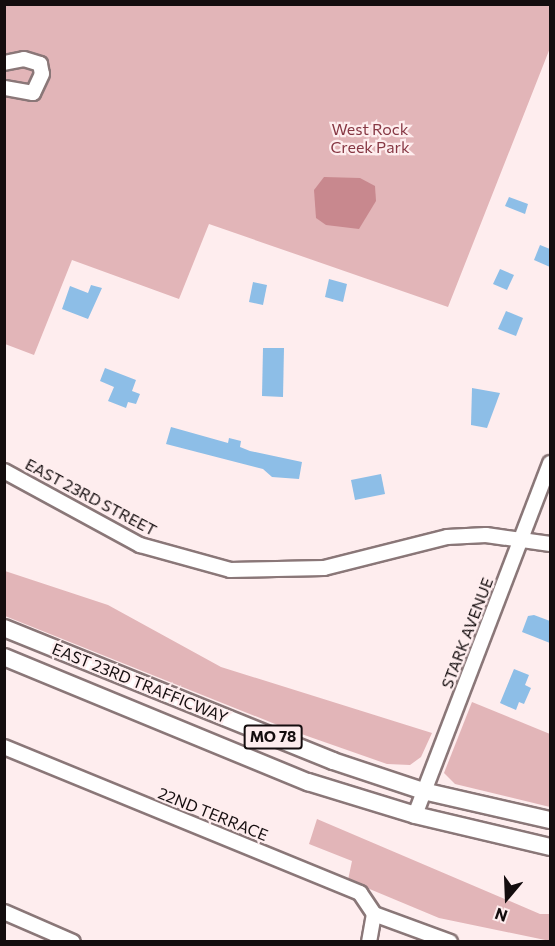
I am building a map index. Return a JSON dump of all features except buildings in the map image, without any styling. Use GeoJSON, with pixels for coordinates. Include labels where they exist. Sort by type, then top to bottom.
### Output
{"type":"FeatureCollection","features":[{"type":"Feature","properties":{"kind":"main road","name":"EAST 23RD TRAFFICWAY"},"geometry":{"type":"LineString","coordinates":[[4,628],[333,761],[423,791],[550,820]]}},
{"type":"Feature","properties":{"kind":"main road","name":"EAST 23RD TRAFFICWAY"},"geometry":{"type":"LineString","coordinates":[[4,657],[308,782],[415,814],[550,847]]}},
{"type":"Feature","properties":{"kind":"street"},"geometry":{"type":"LineString","coordinates":[[4,63],[40,64],[42,74],[33,93],[4,88]]}},
{"type":"Feature","properties":{"kind":"street","name":"STARK AVENUE"},"geometry":{"type":"LineString","coordinates":[[415,814],[550,463]]}},
{"type":"Feature","properties":{"kind":"street","name":"EAST 23RD STREET"},"geometry":{"type":"LineString","coordinates":[[4,471],[140,544],[230,570],[324,568],[447,537],[522,538],[550,544]]}},
{"type":"Feature","properties":{"kind":"street","name":"22ND TERRACE"},"geometry":{"type":"LineString","coordinates":[[4,747],[360,893],[375,914]]}},
{"type":"Feature","properties":{"kind":"street"},"geometry":{"type":"LineString","coordinates":[[4,912],[73,942]]}},
{"type":"Feature","properties":{"kind":"street"},"geometry":{"type":"LineString","coordinates":[[370,940],[375,914],[450,942]]}},
{"type":"Feature","properties":{"kind":"green space","name":"West Rock Creek Park"},"geometry":{"type":"Polygon","coordinates":[[[4,5],[550,5],[550,48],[448,307],[209,224],[179,299],[72,260],[34,355],[5,344],[4,5]]]}},
{"type":"Feature","properties":{"kind":"green space"},"geometry":{"type":"Polygon","coordinates":[[[5,571],[108,605],[221,667],[432,733],[421,757],[410,765],[387,764],[290,730],[5,616],[5,571]]]}},
{"type":"Feature","properties":{"kind":"green space"},"geometry":{"type":"Polygon","coordinates":[[[472,702],[550,734],[550,807],[455,784],[444,773],[472,702]]]}},
{"type":"Feature","properties":{"kind":"green space"},"geometry":{"type":"Polygon","coordinates":[[[317,819],[540,914],[550,914],[550,941],[439,918],[348,880],[352,861],[309,844],[317,819]]]}},
{"type":"Feature","properties":{"kind":"shaded area"},"geometry":{"type":"Polygon","coordinates":[[[324,177],[360,178],[375,186],[376,201],[359,229],[326,225],[316,218],[314,190],[324,177]]]}}]}
